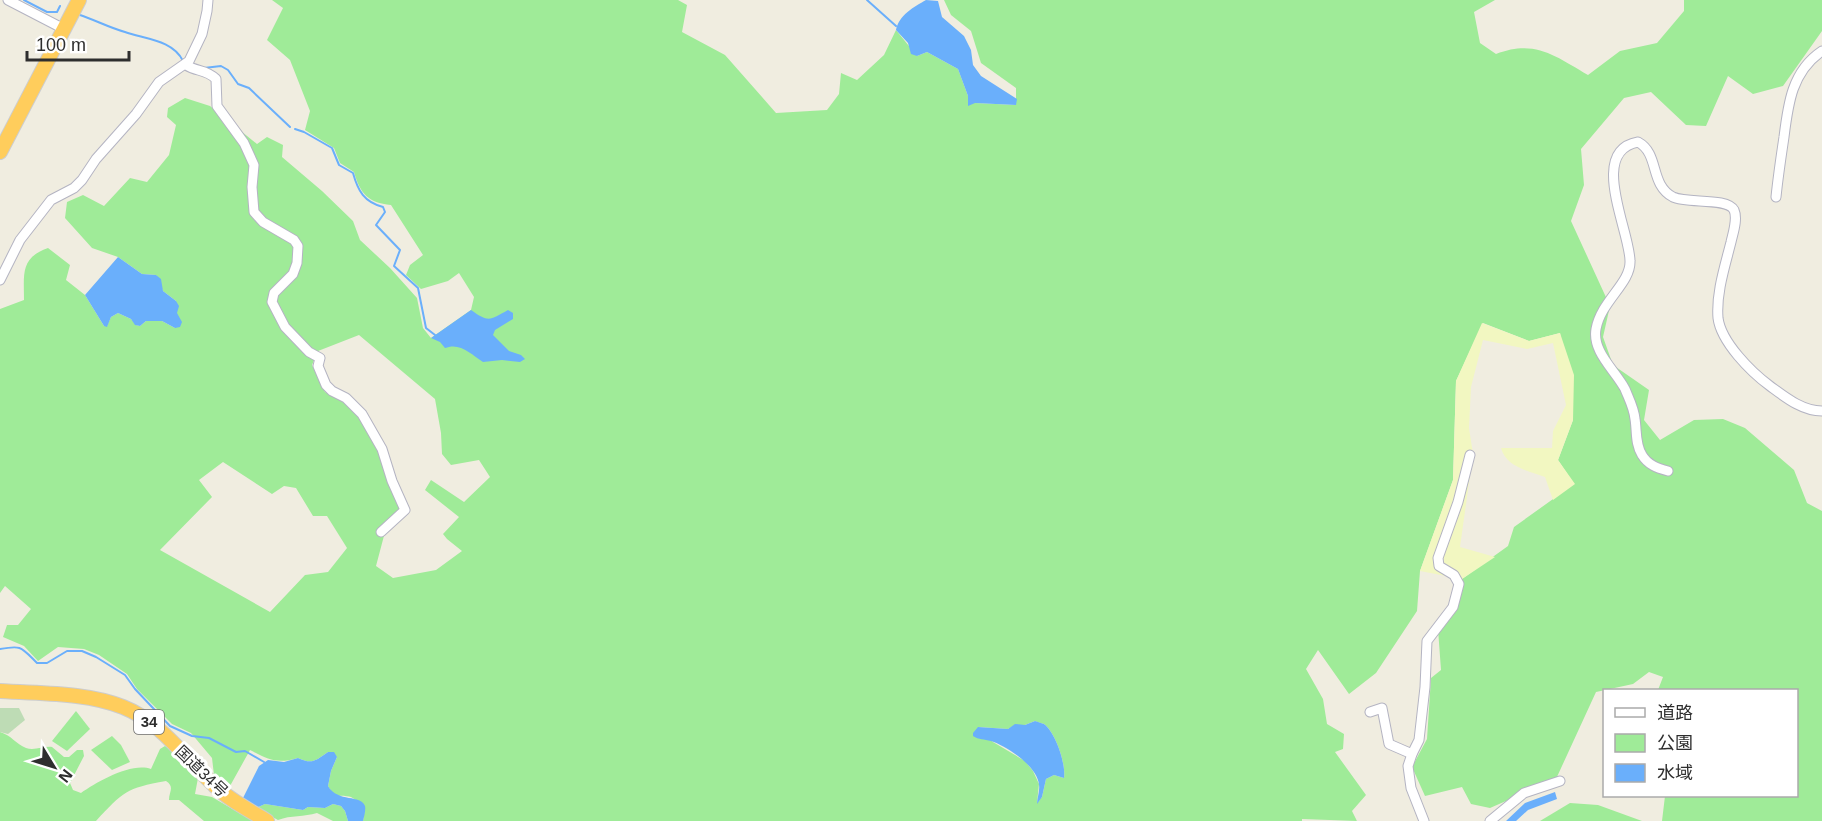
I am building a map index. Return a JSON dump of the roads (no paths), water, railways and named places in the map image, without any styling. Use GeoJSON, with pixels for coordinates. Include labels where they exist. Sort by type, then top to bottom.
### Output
{"type":"FeatureCollection","features":[{"type":"Feature","properties":{"kind":"highway"},"geometry":{"type":"LineString","coordinates":[[0,152],[79,0]]}},
{"type":"Feature","properties":{"kind":"highway","name":"国道34号"},"geometry":{"type":"LineString","coordinates":[[0,692],[93,698],[125,708],[162,733],[215,787],[267,821]]}},
{"type":"Feature","properties":{"kind":"street"},"geometry":{"type":"LineString","coordinates":[[9,0],[64,28]]}},
{"type":"Feature","properties":{"kind":"street"},"geometry":{"type":"LineString","coordinates":[[0,280],[20,240],[51,200],[74,188],[82,180],[96,159],[136,114],[159,82],[186,65],[202,34],[208,0]]}},
{"type":"Feature","properties":{"kind":"street"},"geometry":{"type":"LineString","coordinates":[[1776,197],[1788,102],[1794,84],[1807,63],[1822,51]]}},
{"type":"Feature","properties":{"kind":"street"},"geometry":{"type":"LineString","coordinates":[[186,65],[194,70],[208,72],[216,79],[218,106],[244,143],[254,165],[252,187],[254,212],[263,222],[288,235],[297,246],[297,263],[293,274],[274,293],[272,302],[285,327],[309,352],[320,358],[318,366],[326,385],[355,406],[382,449],[392,481],[405,510],[381,532]]}},
{"type":"Feature","properties":{"kind":"street"},"geometry":{"type":"LineString","coordinates":[[1668,471],[1653,467],[1639,450],[1632,405],[1623,385],[1603,357],[1596,337],[1596,329],[1603,307],[1629,271],[1630,251],[1623,230],[1614,181],[1617,159],[1624,147],[1631,143],[1640,143],[1646,148],[1657,180],[1666,193],[1676,199],[1726,204],[1733,210],[1734,229],[1724,268],[1719,302],[1718,318],[1721,331],[1740,357],[1764,382],[1796,403],[1809,409],[1822,411]]}},
{"type":"Feature","properties":{"kind":"street"},"geometry":{"type":"LineString","coordinates":[[1424,821],[1408,776],[1408,766],[1419,740],[1427,641],[1453,607],[1459,584],[1454,575],[1439,566],[1438,558],[1458,502],[1470,456]]}},
{"type":"Feature","properties":{"kind":"street"},"geometry":{"type":"LineString","coordinates":[[1370,712],[1382,708],[1389,744],[1412,754]]}},
{"type":"Feature","properties":{"kind":"street"},"geometry":{"type":"LineString","coordinates":[[1490,821],[1524,793],[1560,781]]}},
{"type":"Feature","properties":{"kind":"water"},"geometry":{"type":"Polygon","coordinates":[[[926,0],[938,1],[942,17],[964,36],[971,50],[973,65],[981,76],[1017,99],[1016,105],[975,103],[968,106],[968,96],[958,69],[927,52],[917,56],[911,54],[908,43],[896,30],[904,16],[926,0]]]}},
{"type":"Feature","properties":{"kind":"water"},"geometry":{"type":"Polygon","coordinates":[[[118,257],[142,274],[156,275],[161,279],[163,291],[179,306],[177,313],[182,322],[180,327],[175,328],[162,321],[146,321],[140,326],[135,325],[131,319],[118,313],[111,317],[107,327],[104,326],[85,295],[118,257]]]}},
{"type":"Feature","properties":{"kind":"water"},"geometry":{"type":"Polygon","coordinates":[[[471,310],[490,319],[508,310],[513,313],[513,319],[495,330],[493,335],[509,351],[525,359],[520,362],[502,360],[483,362],[465,350],[456,347],[445,348],[440,342],[431,338],[471,310]]]}},
{"type":"Feature","properties":{"kind":"water"},"geometry":{"type":"Polygon","coordinates":[[[1035,721],[1044,724],[1052,734],[1059,749],[1064,772],[1064,778],[1054,775],[1046,779],[1042,797],[1037,804],[1039,785],[1028,764],[1005,747],[973,736],[978,727],[1008,729],[1015,724],[1025,725],[1035,721]]]}},
{"type":"Feature","properties":{"kind":"water"},"geometry":{"type":"Polygon","coordinates":[[[328,752],[334,752],[337,757],[328,786],[337,795],[363,802],[365,814],[363,821],[348,821],[341,806],[333,804],[325,808],[308,807],[303,810],[265,804],[256,808],[243,798],[259,766],[268,760],[284,762],[298,758],[311,761],[328,752]]]}},
{"type":"Feature","properties":{"kind":"water"},"geometry":{"type":"Polygon","coordinates":[[[1555,792],[1557,799],[1528,810],[1516,821],[1506,821],[1525,803],[1555,792]]]}},
{"type":"Feature","properties":{"kind":"waterway"},"geometry":{"type":"LineString","coordinates":[[24,0],[47,12],[57,12],[60,6]]}},
{"type":"Feature","properties":{"kind":"waterway"},"geometry":{"type":"LineString","coordinates":[[867,0],[896,26]]}},
{"type":"Feature","properties":{"kind":"waterway"},"geometry":{"type":"LineString","coordinates":[[80,15],[166,44],[183,61]]}},
{"type":"Feature","properties":{"kind":"waterway"},"geometry":{"type":"LineString","coordinates":[[204,68],[221,66],[228,70],[238,84],[249,88],[290,127]]}},
{"type":"Feature","properties":{"kind":"waterway"},"geometry":{"type":"LineString","coordinates":[[295,129],[332,148],[339,165],[353,173],[366,199],[383,207],[385,212],[376,225],[400,250],[394,266],[418,288],[426,328],[435,335]]}},
{"type":"Feature","properties":{"kind":"waterway"},"geometry":{"type":"LineString","coordinates":[[0,649],[21,648],[37,663],[47,663],[67,651],[82,651],[125,675],[170,726],[192,736],[209,738],[236,752],[245,751],[264,762]]}}]}
